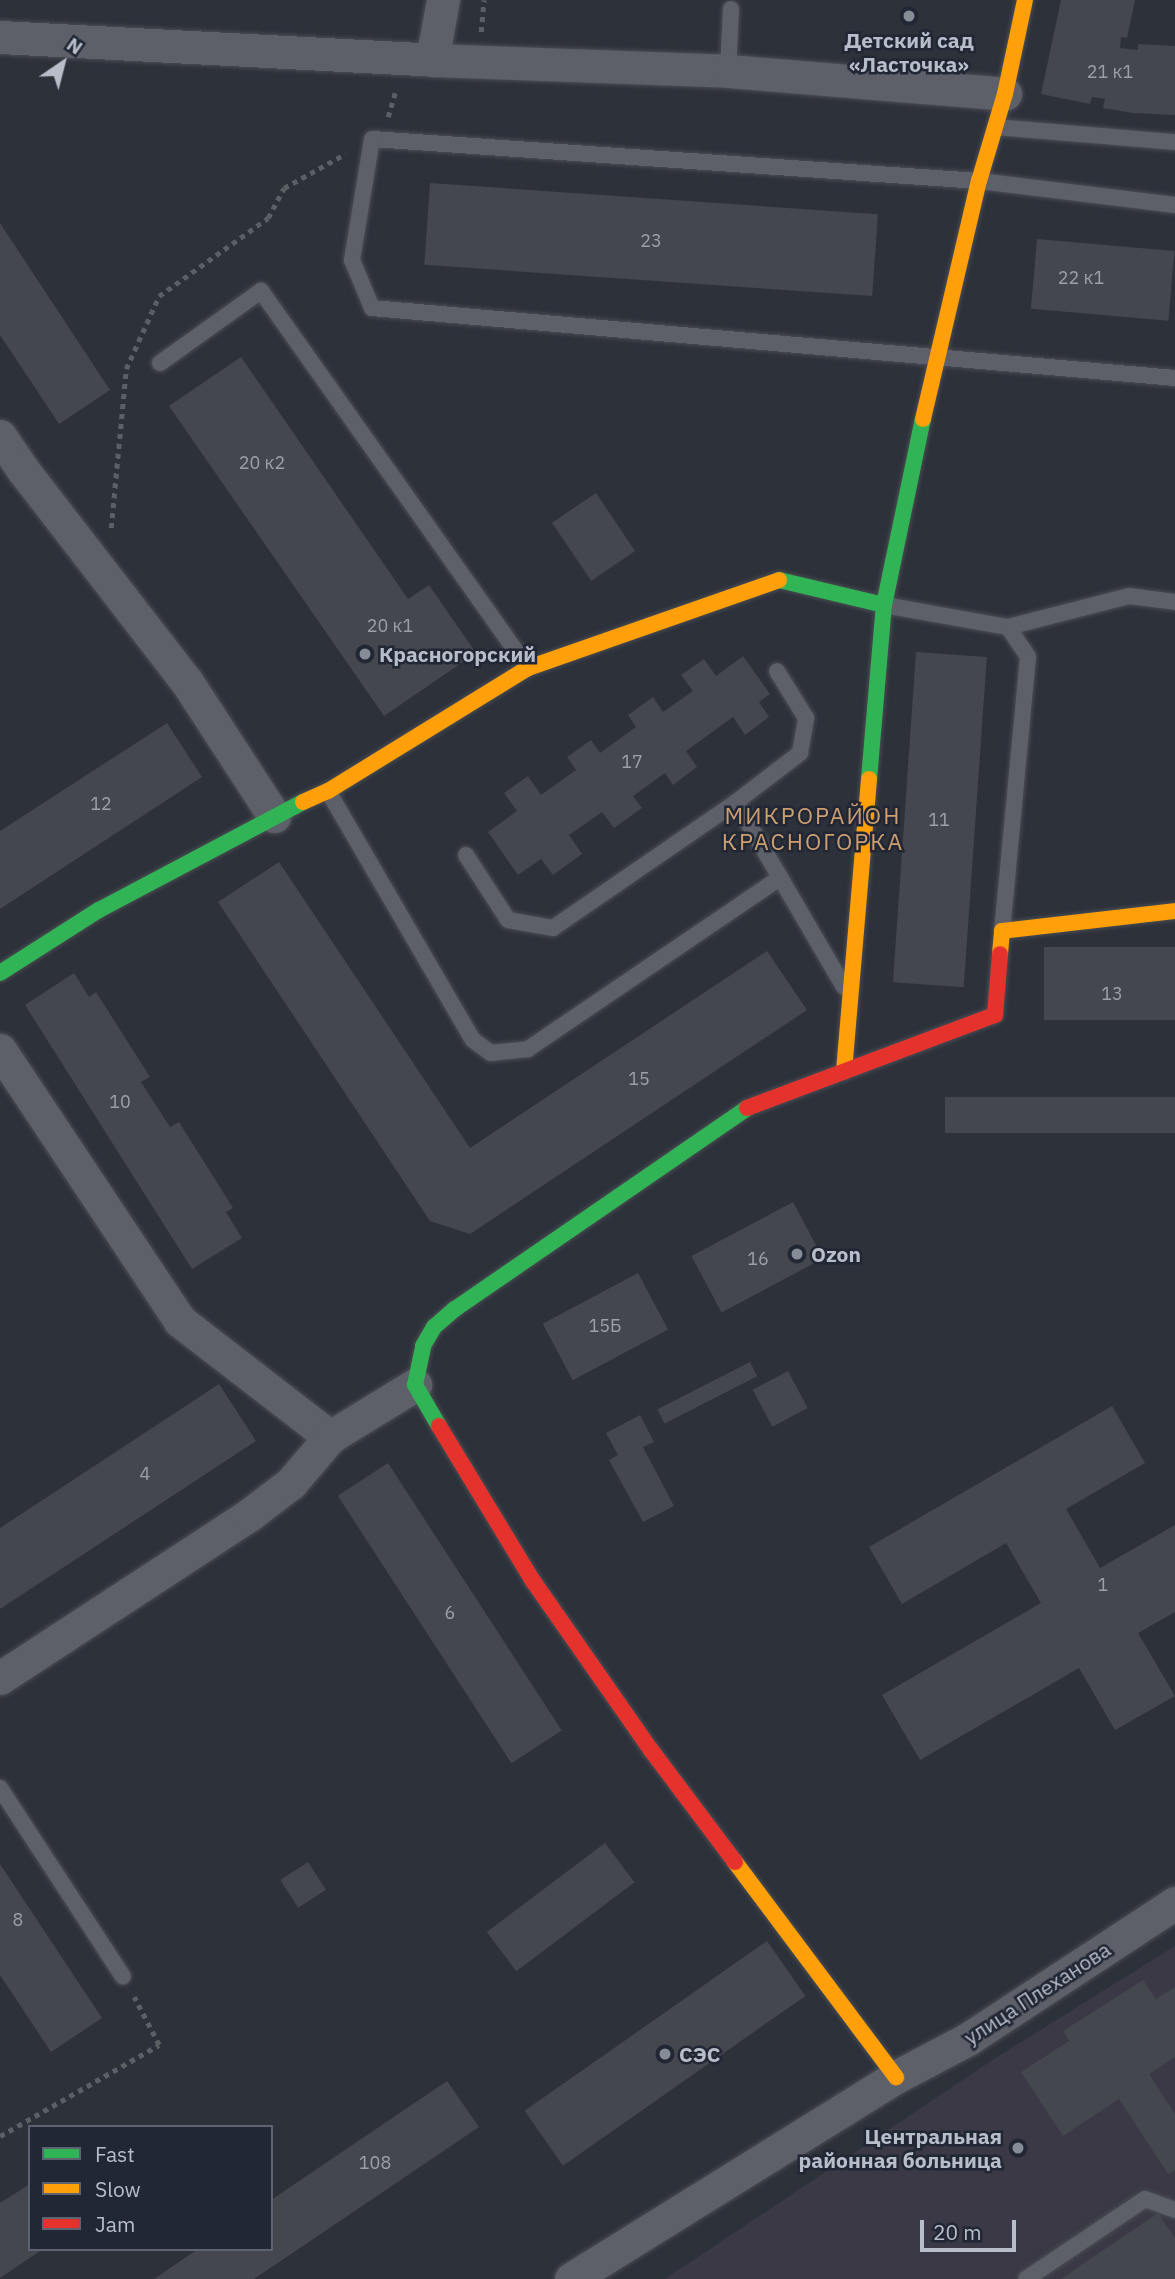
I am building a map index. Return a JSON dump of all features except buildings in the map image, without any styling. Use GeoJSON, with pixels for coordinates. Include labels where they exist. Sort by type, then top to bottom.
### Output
{"type":"FeatureCollection","features":[{"type":"Feature","properties":{"kind":"street"},"geometry":{"type":"LineString","coordinates":[[432,60],[443,0]]}},
{"type":"Feature","properties":{"kind":"street"},"geometry":{"type":"LineString","coordinates":[[844,1071],[884,605],[936,358],[979,181],[1004,94],[1025,0]]}},
{"type":"Feature","properties":{"kind":"street"},"geometry":{"type":"LineString","coordinates":[[0,37],[432,60],[728,71],[1004,94]]}},
{"type":"Feature","properties":{"kind":"street"},"geometry":{"type":"LineString","coordinates":[[0,436],[23,470],[187,682],[274,816]]}},
{"type":"Feature","properties":{"kind":"street"},"geometry":{"type":"LineString","coordinates":[[0,973],[99,909],[274,816],[328,791],[528,668],[778,580],[884,605]]}},
{"type":"Feature","properties":{"kind":"street"},"geometry":{"type":"LineString","coordinates":[[896,2077],[651,1750],[541,1592],[415,1385],[423,1346],[434,1327],[455,1309],[747,1108],[995,1015],[1002,931],[1175,911]]}},
{"type":"Feature","properties":{"kind":"street"},"geometry":{"type":"LineString","coordinates":[[0,1050],[180,1321],[330,1437]]}},
{"type":"Feature","properties":{"kind":"street"},"geometry":{"type":"LineString","coordinates":[[0,1678],[249,1515],[291,1483],[330,1437],[415,1385]]}},
{"type":"Feature","properties":{"kind":"street","name":"улица Плеханова"},"geometry":{"type":"LineString","coordinates":[[571,2279],[896,2077],[968,2039],[1175,1903]]}},
{"type":"Feature","properties":{"kind":"lane"},"geometry":{"type":"LineString","coordinates":[[728,71],[731,9]]}},
{"type":"Feature","properties":{"kind":"lane"},"geometry":{"type":"LineString","coordinates":[[995,127],[1175,142]]}},
{"type":"Feature","properties":{"kind":"lane"},"geometry":{"type":"LineString","coordinates":[[1175,205],[979,181],[372,139],[352,260],[372,308],[1175,378]]}},
{"type":"Feature","properties":{"kind":"lane"},"geometry":{"type":"LineString","coordinates":[[160,363],[261,291],[528,668]]}},
{"type":"Feature","properties":{"kind":"lane"},"geometry":{"type":"LineString","coordinates":[[884,605],[1008,627],[1129,596],[1175,602]]}},
{"type":"Feature","properties":{"kind":"lane"},"geometry":{"type":"LineString","coordinates":[[1002,931],[1028,657],[1008,627]]}},
{"type":"Feature","properties":{"kind":"lane"},"geometry":{"type":"LineString","coordinates":[[466,855],[508,920],[553,928],[736,802],[800,752],[806,718],[777,671]]}},
{"type":"Feature","properties":{"kind":"lane"},"geometry":{"type":"LineString","coordinates":[[328,791],[472,1040],[491,1053],[528,1049],[780,878]]}},
{"type":"Feature","properties":{"kind":"lane"},"geometry":{"type":"LineString","coordinates":[[736,802],[850,998]]}},
{"type":"Feature","properties":{"kind":"lane"},"geometry":{"type":"LineString","coordinates":[[0,1788],[123,1977]]}},
{"type":"Feature","properties":{"kind":"lane"},"geometry":{"type":"LineString","coordinates":[[1026,2279],[1145,2199],[1175,2210]]}},
{"type":"Feature","properties":{"kind":"path"},"geometry":{"type":"LineString","coordinates":[[0,2136],[159,2045],[123,1977]]}},
{"type":"Feature","properties":{"kind":"shaded area","name":"Центральная районная больница"},"geometry":{"type":"Polygon","coordinates":[[[1175,1946],[1175,2279],[665,2279],[997,2057],[1175,1946]]]}},
{"type":"Feature","properties":{"kind":"traffic: fast"},"geometry":{"type":"LineString","coordinates":[[869,779],[884,605],[923,419]]}},
{"type":"Feature","properties":{"kind":"traffic: fast"},"geometry":{"type":"LineString","coordinates":[[779,580],[884,605]]}},
{"type":"Feature","properties":{"kind":"traffic: fast"},"geometry":{"type":"LineString","coordinates":[[0,973],[99,910],[303,802]]}},
{"type":"Feature","properties":{"kind":"traffic: fast"},"geometry":{"type":"LineString","coordinates":[[439,1426],[415,1385],[423,1346],[434,1327],[455,1309],[747,1108]]}},
{"type":"Feature","properties":{"kind":"traffic: slow"},"geometry":{"type":"LineString","coordinates":[[923,419],[979,181],[1005,94],[1025,0]]}},
{"type":"Feature","properties":{"kind":"traffic: slow"},"geometry":{"type":"LineString","coordinates":[[303,802],[328,791],[528,668],[779,580]]}},
{"type":"Feature","properties":{"kind":"traffic: slow"},"geometry":{"type":"LineString","coordinates":[[844,1071],[869,779]]}},
{"type":"Feature","properties":{"kind":"traffic: slow"},"geometry":{"type":"LineString","coordinates":[[1000,954],[1002,931],[1175,911]]}},
{"type":"Feature","properties":{"kind":"traffic: slow"},"geometry":{"type":"LineString","coordinates":[[735,1862],[896,2077]]}},
{"type":"Feature","properties":{"kind":"traffic: jam"},"geometry":{"type":"LineString","coordinates":[[747,1108],[995,1015],[1000,954]]}},
{"type":"Feature","properties":{"kind":"traffic: jam"},"geometry":{"type":"LineString","coordinates":[[439,1426],[533,1581],[651,1750],[735,1862]]}},
{"type":"Feature","properties":{"kind":"place","name":"Детский сад «Ласточка»"},"geometry":{"type":"Point","coordinates":[909,16]}},
{"type":"Feature","properties":{"kind":"place","name":"Красногорский"},"geometry":{"type":"Point","coordinates":[365,654]}},
{"type":"Feature","properties":{"kind":"place","name":"Ozon"},"geometry":{"type":"Point","coordinates":[797,1254]}},
{"type":"Feature","properties":{"kind":"place","name":"СЭС"},"geometry":{"type":"Point","coordinates":[665,2054]}},
{"type":"Feature","properties":{"kind":"place","name":"Центральная районная больница"},"geometry":{"type":"Point","coordinates":[1018,2148]}},
{"type":"Feature","properties":{"kind":"district","name":"МИКРОРАЙОН КРАСНОГОРКА"},"geometry":{"type":"Point","coordinates":[813,828]}}]}
